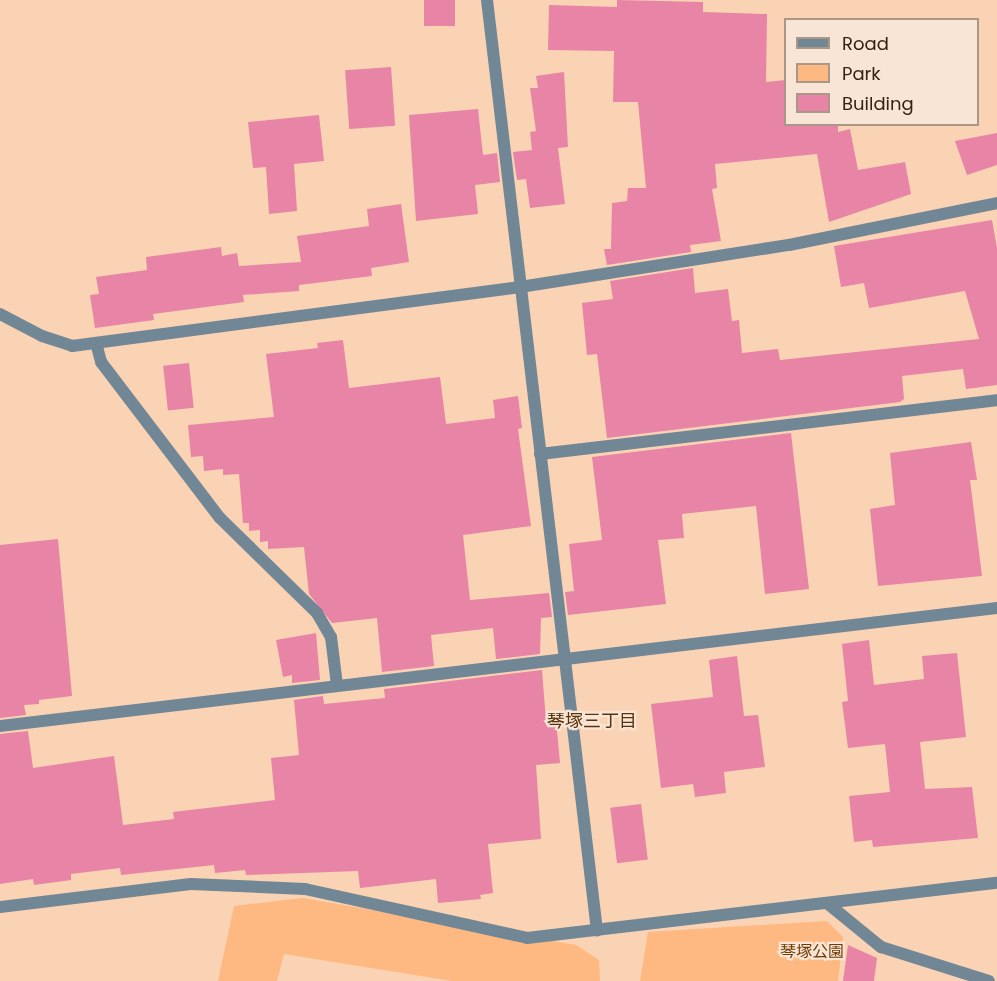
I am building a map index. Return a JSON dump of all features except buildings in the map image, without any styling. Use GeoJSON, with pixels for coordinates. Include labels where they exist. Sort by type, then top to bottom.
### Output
{"type":"FeatureCollection","features":[{"type":"Feature","properties":{"kind":"street"},"geometry":{"type":"LineString","coordinates":[[487,0],[597,931]]}},
{"type":"Feature","properties":{"kind":"street"},"geometry":{"type":"LineString","coordinates":[[0,314],[42,336],[72,345],[520,287],[789,245],[997,204]]}},
{"type":"Feature","properties":{"kind":"street"},"geometry":{"type":"LineString","coordinates":[[96,342],[100,362],[220,518],[317,613],[331,637],[337,685]]}},
{"type":"Feature","properties":{"kind":"street"},"geometry":{"type":"LineString","coordinates":[[540,454],[997,400]]}},
{"type":"Feature","properties":{"kind":"street"},"geometry":{"type":"LineString","coordinates":[[0,726],[997,608]]}},
{"type":"Feature","properties":{"kind":"street"},"geometry":{"type":"LineString","coordinates":[[0,907],[202,884],[305,889],[527,938],[997,883]]}},
{"type":"Feature","properties":{"kind":"street"},"geometry":{"type":"LineString","coordinates":[[827,903],[881,947],[989,981]]}},
{"type":"Feature","properties":{"kind":"green space"},"geometry":{"type":"Polygon","coordinates":[[[303,898],[576,945],[599,960],[600,981],[452,981],[284,954],[277,981],[218,981],[234,906],[303,898]]]}},
{"type":"Feature","properties":{"kind":"green space","name":"琴塚公園"},"geometry":{"type":"Polygon","coordinates":[[[827,921],[843,937],[838,981],[640,981],[648,932],[827,921]]]}},
{"type":"Feature","properties":{"kind":"district","name":"琴塚三丁目"},"geometry":{"type":"Point","coordinates":[592,721]}}]}
